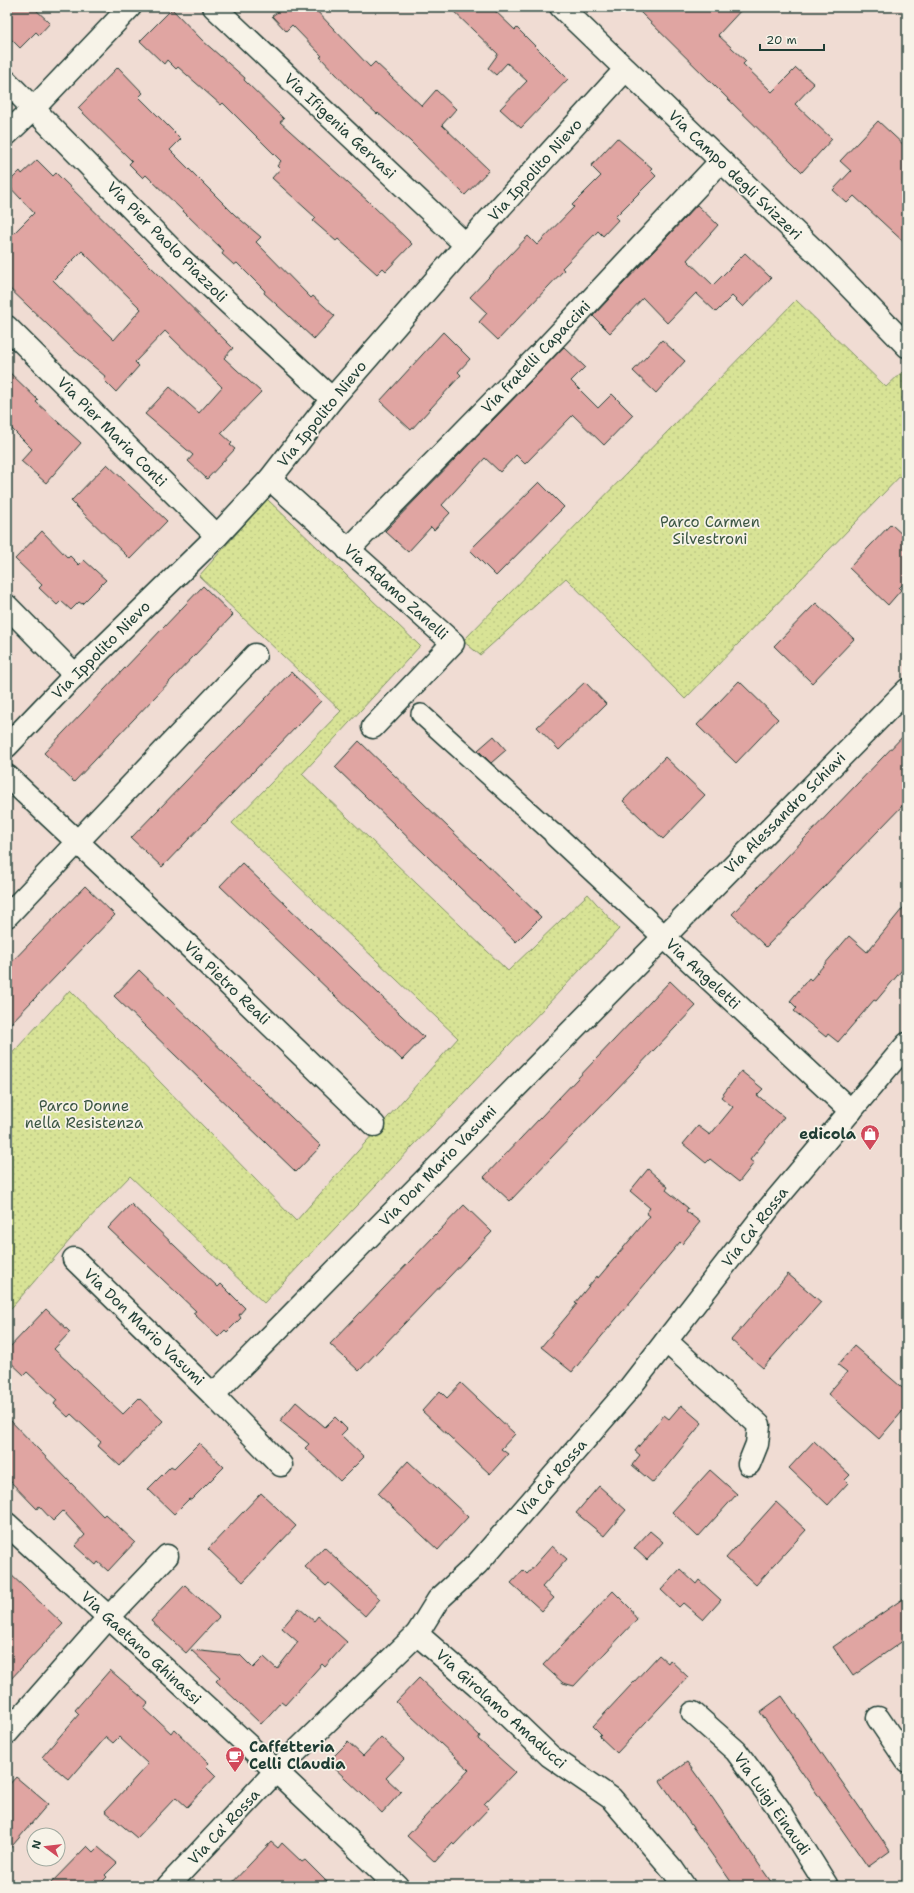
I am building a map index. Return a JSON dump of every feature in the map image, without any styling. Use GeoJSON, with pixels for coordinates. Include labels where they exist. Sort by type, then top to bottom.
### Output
{"type":"FeatureCollection","features":[{"type":"Feature","properties":{"kind":"street"},"geometry":{"type":"LineString","coordinates":[[7,134],[34,108],[130,7]]}},
{"type":"Feature","properties":{"kind":"street","name":"Via Ifigenia Gervasi"},"geometry":{"type":"LineString","coordinates":[[214,7],[466,245]]}},
{"type":"Feature","properties":{"kind":"street","name":"Via Campo degli Svizzeri"},"geometry":{"type":"LineString","coordinates":[[561,7],[822,258],[907,346]]}},
{"type":"Feature","properties":{"kind":"street","name":"Via Ippolito Nievo"},"geometry":{"type":"LineString","coordinates":[[7,746],[75,675],[217,536],[270,479],[332,399],[466,245],[625,70]]}},
{"type":"Feature","properties":{"kind":"street","name":"Via Pier Paolo Piazzoli"},"geometry":{"type":"LineString","coordinates":[[7,82],[182,260],[332,399]]}},
{"type":"Feature","properties":{"kind":"street","name":"Via fratelli Capaccini"},"geometry":{"type":"LineString","coordinates":[[348,550],[543,352],[721,161]]}},
{"type":"Feature","properties":{"kind":"street","name":"Via Pier Maria Conti"},"geometry":{"type":"LineString","coordinates":[[7,327],[217,536]]}},
{"type":"Feature","properties":{"kind":"street","name":"Via Adamo Zanelli"},"geometry":{"type":"LineString","coordinates":[[270,479],[453,643],[373,727]]}},
{"type":"Feature","properties":{"kind":"street"},"geometry":{"type":"LineString","coordinates":[[7,606],[75,675]]}},
{"type":"Feature","properties":{"kind":"street"},"geometry":{"type":"LineString","coordinates":[[7,916],[79,842],[255,655]]}},
{"type":"Feature","properties":{"kind":"street","name":"Via Alessandro Schiavi"},"geometry":{"type":"LineString","coordinates":[[663,937],[907,690]]}},
{"type":"Feature","properties":{"kind":"street"},"geometry":{"type":"LineString","coordinates":[[421,714],[556,836]]}},
{"type":"Feature","properties":{"kind":"street","name":"Via Pietro Reali"},"geometry":{"type":"LineString","coordinates":[[7,776],[193,950],[374,1125]]}},
{"type":"Feature","properties":{"kind":"street","name":"Via Angeletti"},"geometry":{"type":"LineString","coordinates":[[556,836],[851,1111]]}},
{"type":"Feature","properties":{"kind":"street","name":"Via Don Mario Vasumi"},"geometry":{"type":"LineString","coordinates":[[213,1395],[663,937]]}},
{"type":"Feature","properties":{"kind":"street","name":"Via Ca' Rossa"},"geometry":{"type":"LineString","coordinates":[[168,1886],[276,1771],[417,1634],[438,1600],[477,1564],[628,1390],[769,1208],[907,1044]]}},
{"type":"Feature","properties":{"kind":"street","name":"Via Don Mario Vasumi"},"geometry":{"type":"LineString","coordinates":[[74,1259],[213,1395],[280,1465]]}},
{"type":"Feature","properties":{"kind":"street"},"geometry":{"type":"LineString","coordinates":[[666,1341],[759,1425],[757,1444],[749,1464]]}},
{"type":"Feature","properties":{"kind":"street","name":"Via Gaetano Ghinassi"},"geometry":{"type":"LineString","coordinates":[[7,1524],[276,1771],[397,1886]]}},
{"type":"Feature","properties":{"kind":"street"},"geometry":{"type":"LineString","coordinates":[[7,1733],[108,1618],[166,1556]]}},
{"type":"Feature","properties":{"kind":"street","name":"Via Girolamo Amaducci"},"geometry":{"type":"LineString","coordinates":[[417,1634],[478,1687],[550,1756],[611,1798],[684,1886]]}},
{"type":"Feature","properties":{"kind":"street","name":"Via Luigi Einaudi"},"geometry":{"type":"LineString","coordinates":[[693,1713],[736,1750],[779,1809],[827,1886]]}},
{"type":"Feature","properties":{"kind":"street"},"geometry":{"type":"LineString","coordinates":[[878,1718],[907,1761]]}},
{"type":"Feature","properties":{"kind":"green space","name":"Parco Carmen Silvestroni"},"geometry":{"type":"Polygon","coordinates":[[[796,300],[886,387],[902,372],[907,377],[907,469],[685,699],[566,578],[480,655],[463,641],[796,300]]]}},
{"type":"Feature","properties":{"kind":"green space","name":"Parco Donne nella Resistenza"},"geometry":{"type":"Polygon","coordinates":[[[267,499],[420,646],[302,774],[508,971],[588,894],[619,929],[264,1303],[130,1176],[82,1226],[7,1313],[7,1059],[70,990],[296,1221],[458,1038],[232,823],[341,711],[199,576],[267,499]]]}},
{"type":"Feature","properties":{"kind":"building"},"geometry":{"type":"Polygon","coordinates":[[[7,7],[33,7],[50,23],[39,35],[36,32],[20,48],[7,35],[7,7]]]}},
{"type":"Feature","properties":{"kind":"building"},"geometry":{"type":"Polygon","coordinates":[[[276,7],[313,7],[370,67],[375,62],[422,106],[436,90],[456,109],[442,125],[489,170],[465,195],[410,141],[378,113],[377,114],[350,89],[320,57],[322,56],[292,25],[286,31],[272,16],[279,11],[276,7]]]}},
{"type":"Feature","properties":{"kind":"building"},"geometry":{"type":"Polygon","coordinates":[[[449,7],[491,7],[515,30],[517,28],[568,79],[521,128],[500,109],[527,81],[507,63],[496,75],[488,68],[498,54],[449,7]]]}},
{"type":"Feature","properties":{"kind":"building"},"geometry":{"type":"Polygon","coordinates":[[[635,7],[744,7],[718,35],[746,61],[743,64],[772,92],[796,68],[814,84],[795,104],[832,139],[802,172],[635,7]]]}},
{"type":"Feature","properties":{"kind":"building"},"geometry":{"type":"Polygon","coordinates":[[[172,9],[203,41],[245,78],[244,80],[284,119],[280,122],[368,201],[412,244],[386,271],[383,268],[377,274],[338,239],[336,241],[313,221],[316,218],[272,178],[280,169],[277,166],[281,161],[223,103],[221,105],[178,67],[176,69],[167,60],[164,64],[140,41],[172,9]]]}},
{"type":"Feature","properties":{"kind":"building"},"geometry":{"type":"Polygon","coordinates":[[[118,67],[143,93],[139,97],[181,139],[170,150],[235,215],[261,237],[256,242],[311,298],[313,296],[335,316],[314,339],[264,293],[265,291],[237,263],[234,265],[222,254],[224,251],[146,175],[143,178],[129,164],[132,161],[78,108],[118,67]]]}},
{"type":"Feature","properties":{"kind":"building"},"geometry":{"type":"Polygon","coordinates":[[[878,121],[907,148],[907,245],[854,196],[847,203],[833,190],[851,171],[840,161],[878,121]]]}},
{"type":"Feature","properties":{"kind":"building"},"geometry":{"type":"Polygon","coordinates":[[[617,138],[652,168],[650,170],[656,176],[615,217],[618,220],[603,236],[598,231],[562,268],[564,270],[498,340],[479,322],[487,313],[470,297],[528,236],[537,245],[574,207],[572,205],[601,176],[591,166],[617,138]]]}},
{"type":"Feature","properties":{"kind":"building"},"geometry":{"type":"Polygon","coordinates":[[[37,160],[53,176],[56,173],[233,348],[224,358],[261,392],[221,433],[232,443],[230,445],[235,449],[207,479],[188,461],[193,455],[145,414],[170,387],[199,413],[222,387],[165,331],[135,362],[139,366],[116,392],[104,380],[106,377],[72,348],[7,286],[7,240],[34,213],[7,184],[20,171],[22,174],[37,160]],[[82,251],[53,280],[114,340],[141,309],[82,251]]]}},
{"type":"Feature","properties":{"kind":"building"},"geometry":{"type":"Polygon","coordinates":[[[697,205],[718,225],[687,260],[713,285],[745,253],[771,278],[743,307],[732,296],[716,312],[696,293],[667,323],[643,298],[610,333],[593,316],[697,205]]]}},
{"type":"Feature","properties":{"kind":"building"},"geometry":{"type":"Polygon","coordinates":[[[443,332],[470,359],[458,372],[461,375],[411,430],[380,401],[443,332]]]}},
{"type":"Feature","properties":{"kind":"building"},"geometry":{"type":"Polygon","coordinates":[[[662,340],[685,361],[656,393],[633,371],[662,340]]]}},
{"type":"Feature","properties":{"kind":"building"},"geometry":{"type":"Polygon","coordinates":[[[564,347],[585,367],[571,381],[598,408],[612,394],[633,415],[604,445],[573,415],[525,464],[516,455],[500,472],[485,458],[442,505],[450,513],[434,530],[431,527],[408,552],[385,531],[564,347]]]}},
{"type":"Feature","properties":{"kind":"building"},"geometry":{"type":"Polygon","coordinates":[[[7,370],[38,400],[36,402],[81,443],[46,483],[21,461],[32,449],[7,424],[7,370]]]}},
{"type":"Feature","properties":{"kind":"building"},"geometry":{"type":"Polygon","coordinates":[[[107,464],[167,521],[130,559],[71,501],[107,464]]]}},
{"type":"Feature","properties":{"kind":"building"},"geometry":{"type":"Polygon","coordinates":[[[539,482],[564,507],[496,576],[470,550],[539,482]]]}},
{"type":"Feature","properties":{"kind":"building"},"geometry":{"type":"Polygon","coordinates":[[[891,524],[907,539],[907,580],[899,588],[901,590],[888,605],[849,568],[891,524]]]}},
{"type":"Feature","properties":{"kind":"building"},"geometry":{"type":"Polygon","coordinates":[[[42,531],[68,558],[70,556],[79,565],[84,560],[106,580],[82,604],[79,602],[71,610],[61,601],[57,605],[39,588],[42,585],[15,559],[42,531]]]}},
{"type":"Feature","properties":{"kind":"building"},"geometry":{"type":"Polygon","coordinates":[[[203,586],[233,615],[74,782],[44,753],[203,586]]]}},
{"type":"Feature","properties":{"kind":"building"},"geometry":{"type":"Polygon","coordinates":[[[816,603],[854,639],[812,683],[774,646],[816,603]]]}},
{"type":"Feature","properties":{"kind":"building"},"geometry":{"type":"Polygon","coordinates":[[[291,672],[321,701],[162,867],[131,838],[291,672]]]}},
{"type":"Feature","properties":{"kind":"building"},"geometry":{"type":"Polygon","coordinates":[[[739,681],[778,719],[736,763],[697,725],[739,681]]]}},
{"type":"Feature","properties":{"kind":"building"},"geometry":{"type":"Polygon","coordinates":[[[585,682],[606,704],[559,750],[537,727],[585,682]]]}},
{"type":"Feature","properties":{"kind":"building"},"geometry":{"type":"Polygon","coordinates":[[[907,732],[907,801],[766,947],[732,914],[907,732]]]}},
{"type":"Feature","properties":{"kind":"building"},"geometry":{"type":"Polygon","coordinates":[[[494,736],[506,750],[491,763],[478,750],[494,736]]]}},
{"type":"Feature","properties":{"kind":"building"},"geometry":{"type":"Polygon","coordinates":[[[359,741],[541,917],[516,942],[335,767],[359,741]]]}},
{"type":"Feature","properties":{"kind":"building"},"geometry":{"type":"Polygon","coordinates":[[[665,757],[705,795],[663,839],[623,801],[665,757]]]}},
{"type":"Feature","properties":{"kind":"building"},"geometry":{"type":"Polygon","coordinates":[[[242,863],[424,1037],[402,1060],[220,886],[242,863]]]}},
{"type":"Feature","properties":{"kind":"building"},"geometry":{"type":"Polygon","coordinates":[[[85,886],[115,915],[7,1027],[7,967],[85,886]]]}},
{"type":"Feature","properties":{"kind":"building"},"geometry":{"type":"Polygon","coordinates":[[[907,903],[907,964],[876,1001],[874,1000],[838,1042],[828,1034],[826,1037],[794,1011],[797,1008],[790,1001],[809,978],[811,980],[849,936],[867,952],[907,903]]]}},
{"type":"Feature","properties":{"kind":"building"},"geometry":{"type":"Polygon","coordinates":[[[139,970],[321,1146],[296,1172],[114,996],[139,970]]]}},
{"type":"Feature","properties":{"kind":"building"},"geometry":{"type":"Polygon","coordinates":[[[670,981],[696,1006],[510,1201],[484,1177],[670,981]]]}},
{"type":"Feature","properties":{"kind":"building"},"geometry":{"type":"Polygon","coordinates":[[[741,1071],[763,1089],[757,1095],[784,1117],[750,1160],[754,1163],[739,1182],[710,1159],[706,1163],[683,1144],[698,1126],[710,1135],[733,1107],[721,1097],[741,1071]]]}},
{"type":"Feature","properties":{"kind":"building"},"geometry":{"type":"Polygon","coordinates":[[[648,1169],[668,1187],[666,1190],[688,1208],[686,1211],[700,1222],[682,1244],[680,1242],[572,1372],[541,1347],[577,1304],[575,1303],[597,1276],[598,1278],[650,1216],[646,1213],[650,1208],[630,1191],[648,1169]]]}},
{"type":"Feature","properties":{"kind":"building"},"geometry":{"type":"Polygon","coordinates":[[[131,1204],[218,1287],[221,1284],[245,1308],[239,1315],[241,1318],[227,1332],[225,1330],[218,1337],[193,1313],[196,1311],[108,1228],[131,1204]]]}},
{"type":"Feature","properties":{"kind":"building"},"geometry":{"type":"Polygon","coordinates":[[[464,1205],[492,1232],[359,1371],[330,1344],[464,1205]]]}},
{"type":"Feature","properties":{"kind":"building"},"geometry":{"type":"Polygon","coordinates":[[[788,1274],[821,1302],[763,1368],[731,1340],[788,1274]]]}},
{"type":"Feature","properties":{"kind":"building"},"geometry":{"type":"Polygon","coordinates":[[[46,1309],[70,1332],[54,1349],[123,1414],[139,1398],[163,1421],[120,1466],[98,1446],[101,1442],[71,1414],[68,1417],[54,1404],[57,1400],[27,1372],[24,1375],[7,1359],[7,1350],[46,1309]]]}},
{"type":"Feature","properties":{"kind":"building"},"geometry":{"type":"Polygon","coordinates":[[[854,1346],[907,1392],[907,1406],[879,1439],[828,1394],[847,1372],[838,1365],[854,1346]]]}},
{"type":"Feature","properties":{"kind":"building"},"geometry":{"type":"Polygon","coordinates":[[[461,1383],[515,1434],[501,1449],[508,1454],[490,1474],[422,1411],[440,1391],[447,1398],[461,1383]]]}},
{"type":"Feature","properties":{"kind":"building"},"geometry":{"type":"Polygon","coordinates":[[[296,1402],[325,1427],[335,1417],[347,1429],[341,1435],[364,1457],[340,1481],[305,1448],[309,1444],[280,1421],[296,1402]]]}},
{"type":"Feature","properties":{"kind":"building"},"geometry":{"type":"Polygon","coordinates":[[[681,1405],[702,1423],[653,1483],[632,1465],[640,1455],[635,1451],[664,1415],[669,1419],[681,1405]]]}},
{"type":"Feature","properties":{"kind":"building"},"geometry":{"type":"Polygon","coordinates":[[[7,1417],[103,1516],[105,1514],[135,1542],[108,1571],[98,1562],[96,1565],[75,1546],[85,1535],[63,1511],[53,1521],[39,1506],[37,1509],[7,1478],[7,1417]]]}},
{"type":"Feature","properties":{"kind":"building"},"geometry":{"type":"Polygon","coordinates":[[[814,1441],[850,1475],[845,1480],[848,1483],[828,1505],[789,1468],[814,1441]]]}},
{"type":"Feature","properties":{"kind":"building"},"geometry":{"type":"Polygon","coordinates":[[[199,1443],[224,1467],[191,1500],[189,1499],[174,1514],[148,1489],[171,1466],[174,1468],[199,1443]]]}},
{"type":"Feature","properties":{"kind":"building"},"geometry":{"type":"Polygon","coordinates":[[[408,1461],[468,1517],[438,1550],[378,1494],[408,1461]]]}},
{"type":"Feature","properties":{"kind":"building"},"geometry":{"type":"Polygon","coordinates":[[[710,1470],[737,1494],[698,1537],[672,1512],[710,1470]]]}},
{"type":"Feature","properties":{"kind":"building"},"geometry":{"type":"Polygon","coordinates":[[[599,1486],[626,1510],[604,1536],[576,1513],[599,1486]]]}},
{"type":"Feature","properties":{"kind":"building"},"geometry":{"type":"Polygon","coordinates":[[[261,1493],[296,1526],[243,1582],[208,1549],[261,1493]]]}},
{"type":"Feature","properties":{"kind":"building"},"geometry":{"type":"Polygon","coordinates":[[[776,1502],[806,1530],[756,1585],[726,1558],[776,1502]]]}},
{"type":"Feature","properties":{"kind":"building"},"geometry":{"type":"Polygon","coordinates":[[[650,1531],[663,1542],[647,1560],[634,1548],[650,1531]]]}},
{"type":"Feature","properties":{"kind":"building"},"geometry":{"type":"Polygon","coordinates":[[[552,1546],[567,1559],[542,1587],[554,1598],[542,1611],[511,1583],[523,1570],[527,1574],[552,1546]]]}},
{"type":"Feature","properties":{"kind":"building"},"geometry":{"type":"Polygon","coordinates":[[[324,1547],[380,1599],[365,1616],[329,1583],[326,1586],[305,1567],[324,1547]]]}},
{"type":"Feature","properties":{"kind":"building"},"geometry":{"type":"Polygon","coordinates":[[[680,1569],[696,1584],[699,1580],[721,1600],[703,1620],[683,1603],[679,1607],[661,1590],[680,1569]]]}},
{"type":"Feature","properties":{"kind":"building"},"geometry":{"type":"Polygon","coordinates":[[[7,1571],[63,1624],[7,1683],[7,1571]]]}},
{"type":"Feature","properties":{"kind":"building"},"geometry":{"type":"Polygon","coordinates":[[[185,1585],[219,1617],[186,1653],[151,1621],[185,1585]]]}},
{"type":"Feature","properties":{"kind":"building"},"geometry":{"type":"Polygon","coordinates":[[[613,1591],[632,1610],[637,1619],[574,1686],[563,1683],[543,1665],[613,1591]]]}},
{"type":"Feature","properties":{"kind":"building"},"geometry":{"type":"Polygon","coordinates":[[[907,1596],[907,1638],[853,1676],[833,1647],[907,1596]]]}},
{"type":"Feature","properties":{"kind":"building"},"geometry":{"type":"Polygon","coordinates":[[[299,1608],[314,1621],[318,1616],[347,1642],[325,1667],[322,1664],[285,1705],[281,1702],[261,1724],[216,1681],[220,1677],[191,1650],[240,1655],[253,1668],[264,1657],[277,1669],[298,1642],[282,1628],[299,1608]]]}},
{"type":"Feature","properties":{"kind":"building"},"geometry":{"type":"Polygon","coordinates":[[[659,1655],[668,1663],[670,1660],[688,1677],[617,1753],[599,1736],[601,1734],[593,1726],[659,1655]]]}},
{"type":"Feature","properties":{"kind":"building"},"geometry":{"type":"Polygon","coordinates":[[[110,1670],[148,1703],[144,1708],[171,1733],[174,1729],[209,1763],[206,1766],[216,1776],[187,1807],[176,1797],[137,1838],[105,1811],[148,1764],[119,1737],[113,1743],[106,1737],[69,1780],[42,1757],[79,1714],[75,1710],[110,1670]]]}},
{"type":"Feature","properties":{"kind":"building"},"geometry":{"type":"Polygon","coordinates":[[[419,1678],[480,1736],[478,1739],[515,1772],[484,1804],[489,1808],[454,1845],[452,1843],[435,1862],[407,1836],[469,1770],[396,1702],[419,1678]]]}},
{"type":"Feature","properties":{"kind":"building"},"geometry":{"type":"Polygon","coordinates":[[[782,1696],[890,1851],[868,1867],[760,1712],[782,1696]]]}},
{"type":"Feature","properties":{"kind":"building"},"geometry":{"type":"Polygon","coordinates":[[[381,1737],[404,1759],[386,1778],[401,1792],[382,1813],[328,1762],[348,1742],[363,1756],[381,1737]]]}},
{"type":"Feature","properties":{"kind":"building"},"geometry":{"type":"Polygon","coordinates":[[[687,1762],[774,1886],[734,1886],[660,1781],[687,1762]]]}},
{"type":"Feature","properties":{"kind":"building"},"geometry":{"type":"Polygon","coordinates":[[[16,1777],[48,1804],[28,1827],[26,1827],[26,1830],[7,1852],[7,1787],[16,1777]]]}},
{"type":"Feature","properties":{"kind":"building"},"geometry":{"type":"Polygon","coordinates":[[[271,1842],[278,1848],[282,1843],[302,1862],[305,1860],[331,1886],[229,1886],[271,1842]]]}},
{"type":"Feature","properties":{"kind":"building"},"geometry":{"type":"Polygon","coordinates":[[[87,1846],[93,1852],[98,1847],[117,1863],[105,1875],[107,1877],[98,1886],[48,1886],[87,1846]]]}},
{"type":"Feature","properties":{"kind":"place","name":"edicola"},"geometry":{"type":"Point","coordinates":[870,1151]}},
{"type":"Feature","properties":{"kind":"place","name":"Caffetteria Celli Claudia"},"geometry":{"type":"Point","coordinates":[235,1773]}}]}
